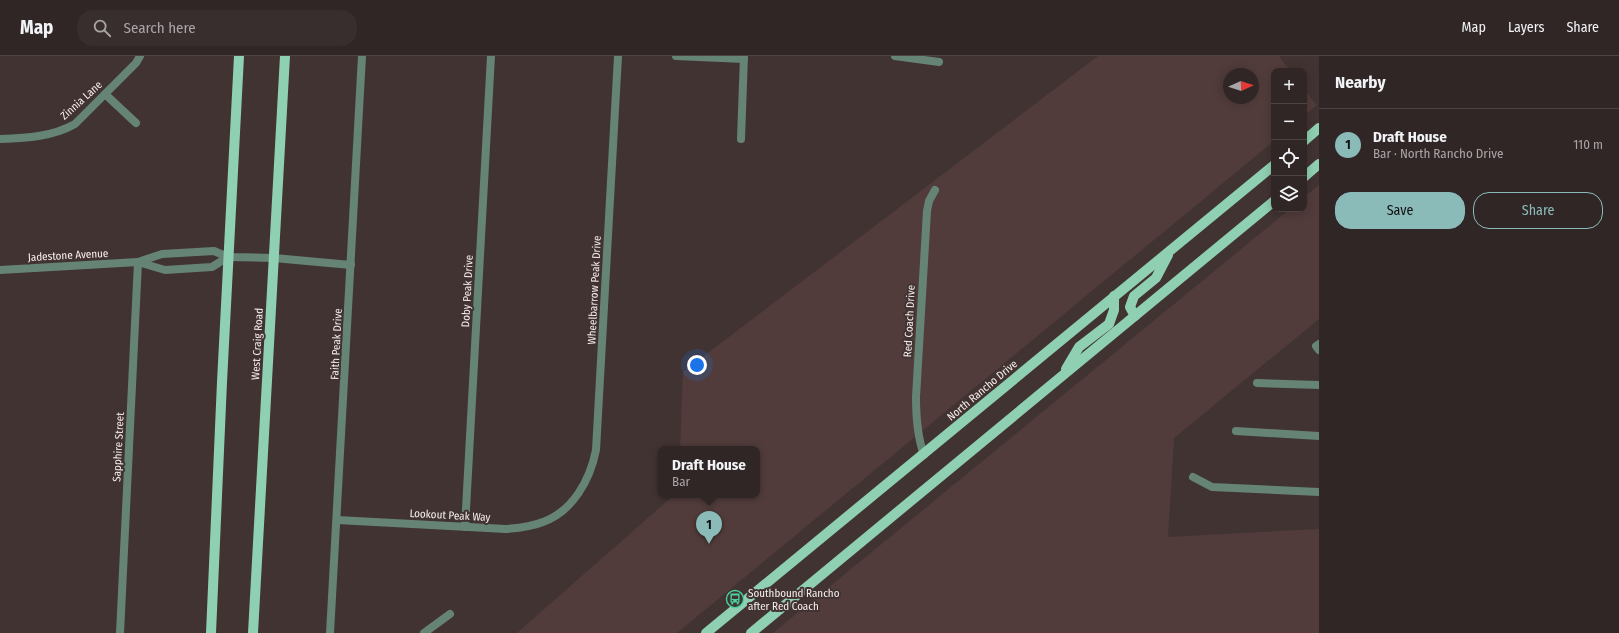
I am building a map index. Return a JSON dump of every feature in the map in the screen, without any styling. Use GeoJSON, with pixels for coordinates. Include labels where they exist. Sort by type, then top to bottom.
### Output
{"type":"FeatureCollection","features":[{"type":"Feature","properties":{"kind":"main road"},"geometry":{"type":"LineString","coordinates":[[211,633],[228,257],[239,56]]}},
{"type":"Feature","properties":{"kind":"main road","name":"West Craig Road"},"geometry":{"type":"LineString","coordinates":[[254,633],[285,56]]}},
{"type":"Feature","properties":{"kind":"main road"},"geometry":{"type":"LineString","coordinates":[[1307,138],[1319,128]]}},
{"type":"Feature","properties":{"kind":"main road"},"geometry":{"type":"LineString","coordinates":[[1305,176],[1319,164]]}},
{"type":"Feature","properties":{"kind":"main road","name":"North Rancho Drive"},"geometry":{"type":"LineString","coordinates":[[706,633],[924,455],[1114,296],[1170,252],[1271,168]]}},
{"type":"Feature","properties":{"kind":"main road"},"geometry":{"type":"LineString","coordinates":[[751,633],[1271,203]]}},
{"type":"Feature","properties":{"kind":"main road"},"geometry":{"type":"LineString","coordinates":[[1135,316],[1130,307],[1134,296],[1156,278],[1170,252]]}},
{"type":"Feature","properties":{"kind":"main road"},"geometry":{"type":"LineString","coordinates":[[1062,376],[1079,347],[1109,324],[1114,310],[1114,296]]}},
{"type":"Feature","properties":{"kind":"street","name":"Zinnia Lane"},"geometry":{"type":"LineString","coordinates":[[0,139],[34,137],[63,131],[75,124],[136,63],[140,56]]}},
{"type":"Feature","properties":{"kind":"street","name":"Faith Peak Drive"},"geometry":{"type":"LineString","coordinates":[[330,633],[352,265],[362,56]]}},
{"type":"Feature","properties":{"kind":"street","name":"Doby Peak Drive"},"geometry":{"type":"LineString","coordinates":[[465,527],[491,56]]}},
{"type":"Feature","properties":{"kind":"street","name":"Wheelbarrow Peak Drive"},"geometry":{"type":"LineString","coordinates":[[559,513],[573,500],[584,484],[593,467],[596,450],[618,56]]}},
{"type":"Feature","properties":{"kind":"street"},"geometry":{"type":"LineString","coordinates":[[676,56],[744,58],[741,139]]}},
{"type":"Feature","properties":{"kind":"street"},"geometry":{"type":"LineString","coordinates":[[895,56],[939,62]]}},
{"type":"Feature","properties":{"kind":"street"},"geometry":{"type":"LineString","coordinates":[[105,94],[136,123]]}},
{"type":"Feature","properties":{"kind":"street","name":"Red Coach Drive"},"geometry":{"type":"LineString","coordinates":[[924,455],[918,437],[916,417],[918,367],[927,211],[929,201],[935,190]]}},
{"type":"Feature","properties":{"kind":"street","name":"Jadestone Avenue"},"geometry":{"type":"LineString","coordinates":[[0,270],[138,262],[162,254],[214,251],[228,257],[274,258],[352,265]]}},
{"type":"Feature","properties":{"kind":"street","name":"Jadestone Avenue"},"geometry":{"type":"LineString","coordinates":[[138,262],[165,270],[212,267],[228,257]]}},
{"type":"Feature","properties":{"kind":"street","name":"Sapphire Street"},"geometry":{"type":"LineString","coordinates":[[120,633],[138,262]]}},
{"type":"Feature","properties":{"kind":"street"},"geometry":{"type":"LineString","coordinates":[[1257,383],[1319,385]]}},
{"type":"Feature","properties":{"kind":"street"},"geometry":{"type":"LineString","coordinates":[[1236,431],[1319,436]]}},
{"type":"Feature","properties":{"kind":"street"},"geometry":{"type":"LineString","coordinates":[[1193,477],[1212,487],[1319,492]]}},
{"type":"Feature","properties":{"kind":"street","name":"Lookout Peak Way"},"geometry":{"type":"LineString","coordinates":[[337,520],[506,529],[526,527],[544,522],[559,513]]}},
{"type":"Feature","properties":{"kind":"street"},"geometry":{"type":"LineString","coordinates":[[424,633],[450,614]]}},
{"type":"Feature","properties":{"kind":"shaded area"},"geometry":{"type":"Polygon","coordinates":[[[1098,56],[1279,56],[1288,68],[1271,68],[1271,143],[677,633],[517,633],[671,498],[760,498],[760,446],[680,446],[683,372],[1098,56]]]}},
{"type":"Feature","properties":{"kind":"shaded area"},"geometry":{"type":"Polygon","coordinates":[[[1307,93],[1317,105],[1307,113],[1307,93]]]}},
{"type":"Feature","properties":{"kind":"shaded area"},"geometry":{"type":"Polygon","coordinates":[[[1319,185],[1319,319],[1174,438],[1168,537],[1319,529],[1319,633],[773,633],[1286,212],[1307,212],[1307,195],[1319,185]]]}},
{"type":"Feature","properties":{"kind":"place","name":"Draft House"},"geometry":{"type":"Point","coordinates":[709,544]}},
{"type":"Feature","properties":{"kind":"place","name":"Southbound Rancho after Red Coach"},"geometry":{"type":"Point","coordinates":[735,599]}}]}
